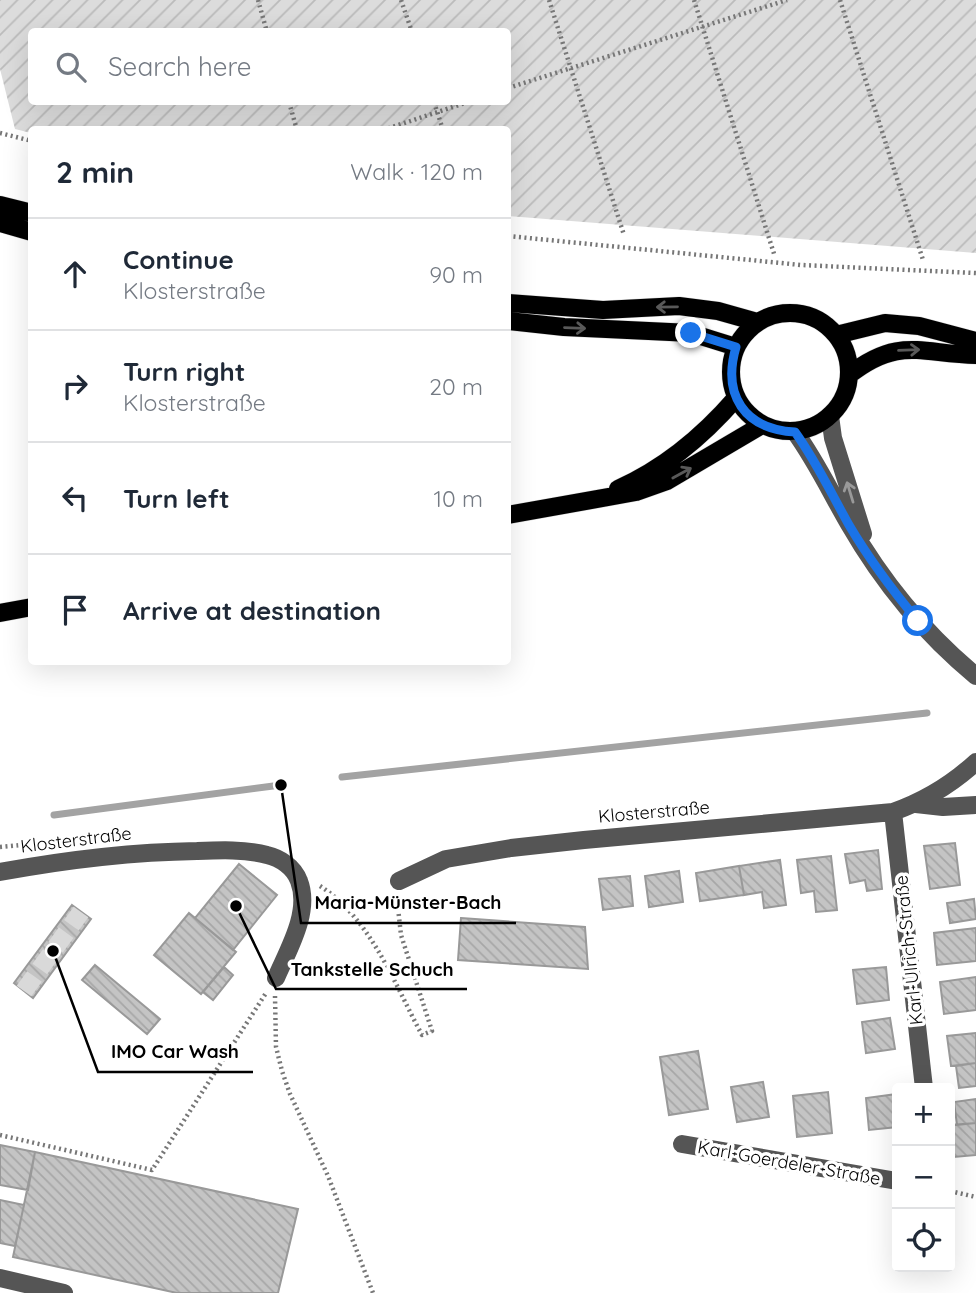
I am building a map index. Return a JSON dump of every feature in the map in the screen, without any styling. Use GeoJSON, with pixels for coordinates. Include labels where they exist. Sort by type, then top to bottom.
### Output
{"type":"FeatureCollection","features":[{"type":"Feature","properties":{"kind":"main road"},"geometry":{"type":"LineString","coordinates":[[0,205],[28,212]]}},
{"type":"Feature","properties":{"kind":"main road"},"geometry":{"type":"LineString","coordinates":[[0,223],[28,231]]}},
{"type":"Feature","properties":{"kind":"main road"},"geometry":{"type":"LineString","coordinates":[[511,303],[603,310],[679,306],[718,311],[757,322]]}},
{"type":"Feature","properties":{"kind":"main road"},"geometry":{"type":"LineString","coordinates":[[777,314],[803,314],[827,326],[836,335],[846,355],[849,374],[841,402],[830,416],[814,427],[795,432],[778,431],[762,425],[747,414],[736,398],[730,367],[742,337],[757,322],[777,314]]}},
{"type":"Feature","properties":{"kind":"main road"},"geometry":{"type":"LineString","coordinates":[[511,321],[564,327],[691,333],[736,347]]}},
{"type":"Feature","properties":{"kind":"main road"},"geometry":{"type":"LineString","coordinates":[[836,335],[873,324],[894,323],[919,326],[976,341]]}},
{"type":"Feature","properties":{"kind":"main road"},"geometry":{"type":"LineString","coordinates":[[849,374],[873,358],[905,349],[976,355]]}},
{"type":"Feature","properties":{"kind":"main road"},"geometry":{"type":"LineString","coordinates":[[593,500],[670,458],[717,420],[736,398]]}},
{"type":"Feature","properties":{"kind":"main road"},"geometry":{"type":"LineString","coordinates":[[511,514],[636,492],[667,481],[762,425]]}},
{"type":"Feature","properties":{"kind":"main road"},"geometry":{"type":"LineString","coordinates":[[0,613],[28,608]]}},
{"type":"Feature","properties":{"kind":"street"},"geometry":{"type":"LineString","coordinates":[[830,416],[834,438],[870,557]]}},
{"type":"Feature","properties":{"kind":"street"},"geometry":{"type":"LineString","coordinates":[[795,432],[850,526],[891,589],[942,647],[976,676]]}},
{"type":"Feature","properties":{"kind":"street","name":"Klosterstraße"},"geometry":{"type":"LineString","coordinates":[[399,881],[446,859],[512,848],[893,812],[916,804],[944,788],[976,762]]}},
{"type":"Feature","properties":{"kind":"street","name":"Klosterstraße"},"geometry":{"type":"LineString","coordinates":[[916,804],[943,807],[976,805]]}},
{"type":"Feature","properties":{"kind":"street","name":"Karl-Ulrich-Straße"},"geometry":{"type":"LineString","coordinates":[[893,812],[923,1083]]}},
{"type":"Feature","properties":{"kind":"street","name":"Klosterstraße"},"geometry":{"type":"LineString","coordinates":[[0,872],[158,851],[251,851],[270,856],[293,870]]}},
{"type":"Feature","properties":{"kind":"street"},"geometry":{"type":"LineString","coordinates":[[276,978],[299,921],[302,902],[300,882],[293,870]]}},
{"type":"Feature","properties":{"kind":"street","name":"Karl-Goerdeler-Straße"},"geometry":{"type":"LineString","coordinates":[[682,1144],[892,1180]]}},
{"type":"Feature","properties":{"kind":"street"},"geometry":{"type":"LineString","coordinates":[[0,1278],[64,1293]]}},
{"type":"Feature","properties":{"kind":"path"},"geometry":{"type":"LineString","coordinates":[[258,0],[266,28]]}},
{"type":"Feature","properties":{"kind":"path"},"geometry":{"type":"LineString","coordinates":[[401,0],[411,28]]}},
{"type":"Feature","properties":{"kind":"path"},"geometry":{"type":"LineString","coordinates":[[549,0],[624,235]]}},
{"type":"Feature","properties":{"kind":"path"},"geometry":{"type":"LineString","coordinates":[[694,0],[775,257]]}},
{"type":"Feature","properties":{"kind":"path"},"geometry":{"type":"LineString","coordinates":[[511,87],[787,0]]}},
{"type":"Feature","properties":{"kind":"path"},"geometry":{"type":"LineString","coordinates":[[840,0],[923,260]]}},
{"type":"Feature","properties":{"kind":"path"},"geometry":{"type":"LineString","coordinates":[[290,105],[296,126]]}},
{"type":"Feature","properties":{"kind":"path"},"geometry":{"type":"LineString","coordinates":[[435,105],[442,126]]}},
{"type":"Feature","properties":{"kind":"path"},"geometry":{"type":"LineString","coordinates":[[395,126],[459,105]]}},
{"type":"Feature","properties":{"kind":"path"},"geometry":{"type":"LineString","coordinates":[[0,133],[28,141]]}},
{"type":"Feature","properties":{"kind":"path"},"geometry":{"type":"LineString","coordinates":[[511,236],[801,265],[976,273]]}},
{"type":"Feature","properties":{"kind":"path"},"geometry":{"type":"LineString","coordinates":[[0,847],[22,845]]}},
{"type":"Feature","properties":{"kind":"path"},"geometry":{"type":"LineString","coordinates":[[293,870],[337,898],[351,911],[371,939],[422,1035],[432,1031],[401,935],[397,904],[399,881]]}},
{"type":"Feature","properties":{"kind":"path"},"geometry":{"type":"LineString","coordinates":[[0,1135],[152,1170],[276,978]]}},
{"type":"Feature","properties":{"kind":"path"},"geometry":{"type":"LineString","coordinates":[[276,978],[275,1047],[282,1071],[328,1177],[373,1293]]}},
{"type":"Feature","properties":{"kind":"path"},"geometry":{"type":"LineString","coordinates":[[955,1192],[976,1198]]}},
{"type":"Feature","properties":{"kind":"shaded area"},"geometry":{"type":"Polygon","coordinates":[[[0,0],[976,0],[976,253],[511,216],[511,126],[28,126],[28,132],[15,129],[0,69],[0,0]]]}},
{"type":"Feature","properties":{"kind":"building"},"geometry":{"type":"Polygon","coordinates":[[[955,843],[960,885],[930,889],[924,846],[955,843]]]}},
{"type":"Feature","properties":{"kind":"building"},"geometry":{"type":"Polygon","coordinates":[[[878,850],[882,889],[867,891],[865,880],[850,883],[845,854],[878,850]]]}},
{"type":"Feature","properties":{"kind":"building"},"geometry":{"type":"Polygon","coordinates":[[[831,856],[837,910],[816,912],[814,891],[801,893],[797,860],[831,856]]]}},
{"type":"Feature","properties":{"kind":"building"},"geometry":{"type":"Polygon","coordinates":[[[780,860],[786,905],[764,908],[762,892],[744,895],[739,866],[780,860]]]}},
{"type":"Feature","properties":{"kind":"building"},"geometry":{"type":"Polygon","coordinates":[[[239,864],[277,895],[233,950],[195,918],[239,864]]]}},
{"type":"Feature","properties":{"kind":"building"},"geometry":{"type":"Polygon","coordinates":[[[739,866],[744,895],[700,901],[696,873],[739,866]]]}},
{"type":"Feature","properties":{"kind":"building"},"geometry":{"type":"Polygon","coordinates":[[[679,871],[683,902],[649,907],[645,876],[679,871]]]}},
{"type":"Feature","properties":{"kind":"building"},"geometry":{"type":"Polygon","coordinates":[[[630,876],[633,906],[603,910],[599,879],[630,876]]]}},
{"type":"Feature","properties":{"kind":"building"},"geometry":{"type":"Polygon","coordinates":[[[974,899],[976,919],[950,923],[947,903],[974,899]]]}},
{"type":"Feature","properties":{"kind":"building"},"geometry":{"type":"Polygon","coordinates":[[[72,905],[91,919],[33,998],[14,983],[72,905]]]}},
{"type":"Feature","properties":{"kind":"building"},"geometry":{"type":"Polygon","coordinates":[[[189,913],[236,952],[201,994],[154,955],[189,913]]]}},
{"type":"Feature","properties":{"kind":"building"},"geometry":{"type":"Polygon","coordinates":[[[461,918],[585,927],[588,969],[458,960],[461,918]]]}},
{"type":"Feature","properties":{"kind":"building"},"geometry":{"type":"Polygon","coordinates":[[[976,928],[976,961],[937,965],[934,933],[976,928]]]}},
{"type":"Feature","properties":{"kind":"building"},"geometry":{"type":"Polygon","coordinates":[[[95,965],[160,1019],[147,1034],[82,980],[95,965]]]}},
{"type":"Feature","properties":{"kind":"building"},"geometry":{"type":"Polygon","coordinates":[[[224,967],[233,975],[213,1000],[203,992],[224,967]]]}},
{"type":"Feature","properties":{"kind":"building"},"geometry":{"type":"Polygon","coordinates":[[[886,967],[889,1000],[857,1004],[853,970],[886,967]]]}},
{"type":"Feature","properties":{"kind":"building"},"geometry":{"type":"Polygon","coordinates":[[[976,977],[976,1010],[944,1014],[940,982],[976,977]]]}},
{"type":"Feature","properties":{"kind":"building"},"geometry":{"type":"Polygon","coordinates":[[[890,1018],[895,1049],[866,1053],[862,1022],[890,1018]]]}},
{"type":"Feature","properties":{"kind":"building"},"geometry":{"type":"Polygon","coordinates":[[[976,1033],[976,1063],[951,1066],[947,1036],[976,1033]]]}},
{"type":"Feature","properties":{"kind":"building"},"geometry":{"type":"Polygon","coordinates":[[[698,1051],[708,1109],[669,1115],[660,1057],[698,1051]]]}},
{"type":"Feature","properties":{"kind":"building"},"geometry":{"type":"Polygon","coordinates":[[[976,1063],[976,1086],[959,1088],[956,1066],[976,1063]]]}},
{"type":"Feature","properties":{"kind":"building"},"geometry":{"type":"Polygon","coordinates":[[[763,1082],[769,1117],[737,1122],[731,1087],[763,1082]]]}},
{"type":"Feature","properties":{"kind":"building"},"geometry":{"type":"Polygon","coordinates":[[[828,1092],[832,1133],[797,1137],[793,1096],[828,1092]]]}},
{"type":"Feature","properties":{"kind":"building"},"geometry":{"type":"Polygon","coordinates":[[[892,1095],[892,1128],[869,1130],[866,1098],[892,1095]]]}},
{"type":"Feature","properties":{"kind":"building"},"geometry":{"type":"Polygon","coordinates":[[[976,1099],[976,1123],[957,1125],[955,1102],[976,1099]]]}},
{"type":"Feature","properties":{"kind":"building"},"geometry":{"type":"Polygon","coordinates":[[[976,1123],[976,1155],[955,1157],[955,1125],[976,1123]]]}},
{"type":"Feature","properties":{"kind":"building"},"geometry":{"type":"Polygon","coordinates":[[[0,1145],[35,1152],[28,1190],[0,1185],[0,1145]]]}},
{"type":"Feature","properties":{"kind":"building"},"geometry":{"type":"Polygon","coordinates":[[[35,1152],[298,1209],[278,1293],[177,1293],[13,1257],[35,1152]]]}},
{"type":"Feature","properties":{"kind":"building"},"geometry":{"type":"Polygon","coordinates":[[[0,1200],[24,1205],[15,1246],[0,1243],[0,1200]]]}},
{"type":"Feature","properties":{"kind":"waterway"},"geometry":{"type":"LineString","coordinates":[[342,777],[927,713]]}},
{"type":"Feature","properties":{"kind":"waterway"},"geometry":{"type":"LineString","coordinates":[[54,815],[281,785]]}},
{"type":"Feature","properties":{"kind":"tunnel"},"geometry":{"type":"LineString","coordinates":[[24,991],[81,912]]}},
{"type":"Feature","properties":{"kind":"place","name":"Maria-Münster-Bach"},"geometry":{"type":"Point","coordinates":[281,785]}},
{"type":"Feature","properties":{"kind":"place","name":"Tankstelle Schuch"},"geometry":{"type":"Point","coordinates":[236,906]}},
{"type":"Feature","properties":{"kind":"place","name":"IMO Car Wash"},"geometry":{"type":"Point","coordinates":[53,951]}},
{"type":"Feature","properties":{"kind":"route"},"geometry":{"type":"LineString","coordinates":[[691,333],[736,347],[730,367],[736,398],[747,414],[762,425],[778,431],[795,432],[850,526],[891,589],[918,621]]}}]}
